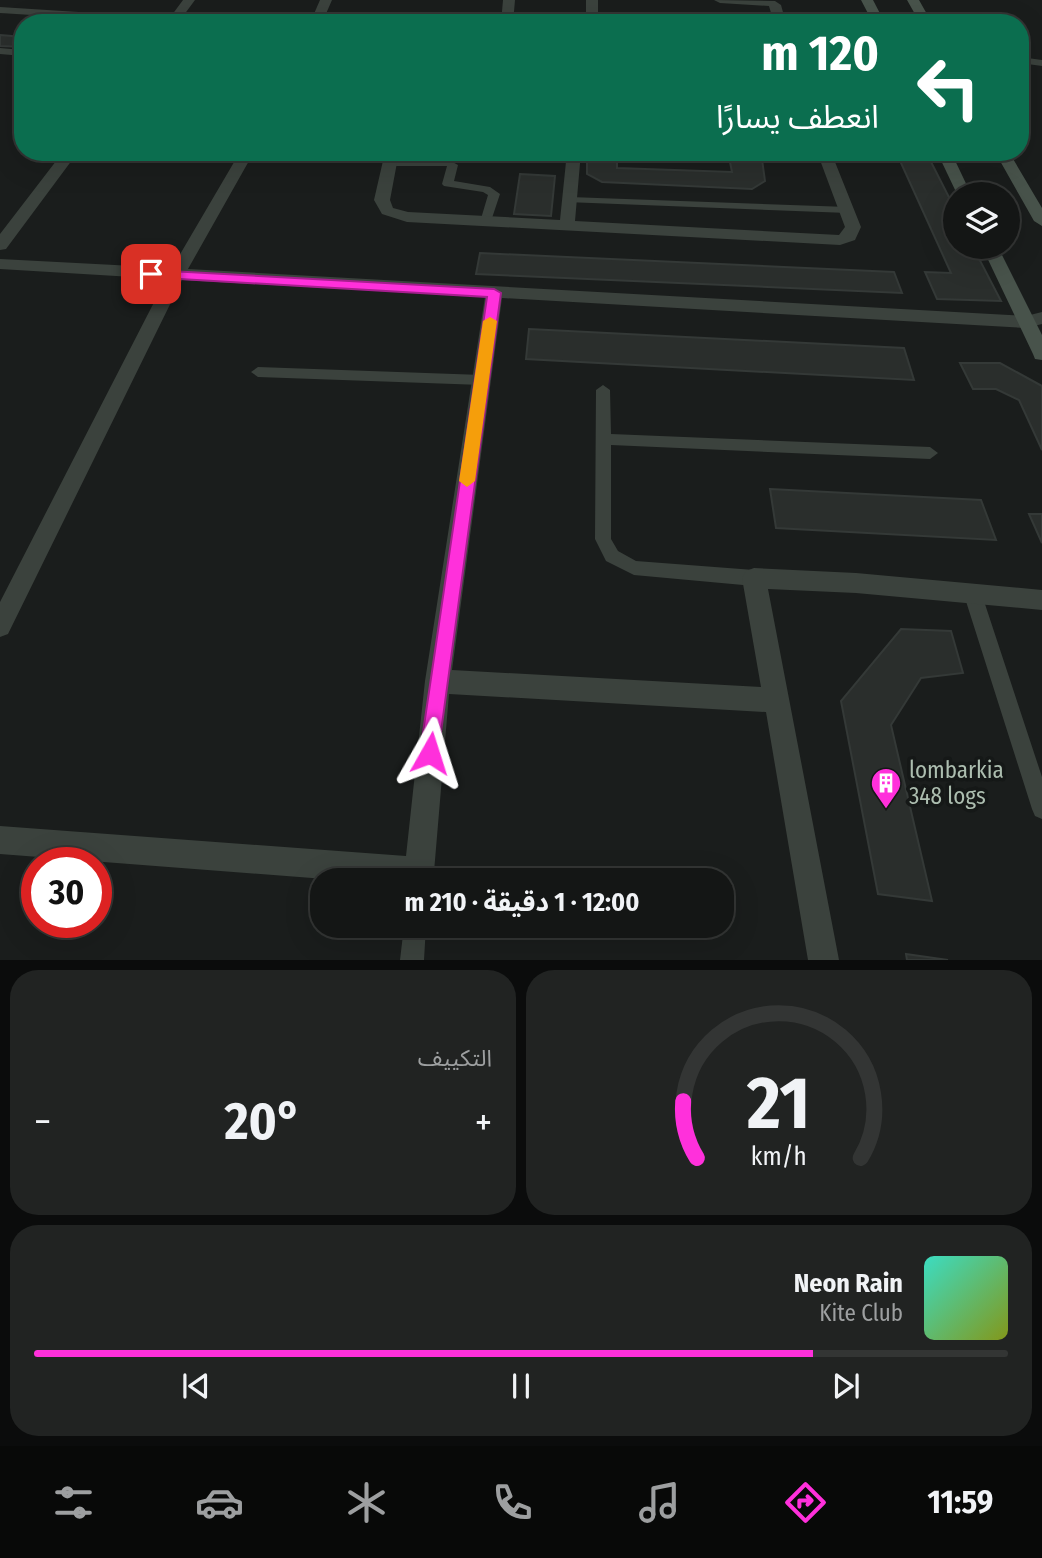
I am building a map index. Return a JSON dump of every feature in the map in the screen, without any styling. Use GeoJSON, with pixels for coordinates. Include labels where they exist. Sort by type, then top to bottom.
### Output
{"type":"FeatureCollection","features":[{"type":"Feature","properties":{"kind":"street"},"geometry":{"type":"LineString","coordinates":[[178,14],[189,0]]}},
{"type":"Feature","properties":{"kind":"street"},"geometry":{"type":"LineString","coordinates":[[720,0],[771,3],[775,5],[778,14]]}},
{"type":"Feature","properties":{"kind":"street"},"geometry":{"type":"LineString","coordinates":[[0,245],[64,161]]}},
{"type":"Feature","properties":{"kind":"street"},"geometry":{"type":"LineString","coordinates":[[0,626],[176,275],[242,161]]}},
{"type":"Feature","properties":{"kind":"street"},"geometry":{"type":"LineString","coordinates":[[390,161],[382,200],[387,211],[407,217],[567,223],[840,240],[852,233],[853,226],[828,161]]}},
{"type":"Feature","properties":{"kind":"street"},"geometry":{"type":"LineString","coordinates":[[567,223],[573,161]]}},
{"type":"Feature","properties":{"kind":"street"},"geometry":{"type":"LineString","coordinates":[[948,161],[958,182]]}},
{"type":"Feature","properties":{"kind":"street"},"geometry":{"type":"LineString","coordinates":[[1007,161],[1042,221]]}},
{"type":"Feature","properties":{"kind":"street"},"geometry":{"type":"LineString","coordinates":[[997,259],[1034,320],[1042,354]]}},
{"type":"Feature","properties":{"kind":"street"},"geometry":{"type":"LineString","coordinates":[[0,264],[494,293],[1034,320]]}},
{"type":"Feature","properties":{"kind":"street"},"geometry":{"type":"LineString","coordinates":[[420,868],[438,681],[494,293]]}},
{"type":"Feature","properties":{"kind":"street"},"geometry":{"type":"LineString","coordinates":[[824,960],[754,578],[856,583],[973,596],[1042,600]]}},
{"type":"Feature","properties":{"kind":"street"},"geometry":{"type":"LineString","coordinates":[[438,681],[778,700]]}},
{"type":"Feature","properties":{"kind":"street"},"geometry":{"type":"LineString","coordinates":[[0,840],[326,868]]}},
{"type":"Feature","properties":{"kind":"lane"},"geometry":{"type":"LineString","coordinates":[[15,11],[29,0]]}},
{"type":"Feature","properties":{"kind":"lane"},"geometry":{"type":"LineString","coordinates":[[0,10],[58,14]]}},
{"type":"Feature","properties":{"kind":"lane"},"geometry":{"type":"LineString","coordinates":[[436,161],[453,165],[448,184],[486,189],[494,194],[486,222]]}},
{"type":"Feature","properties":{"kind":"lane"},"geometry":{"type":"LineString","coordinates":[[570,200],[848,210]]}},
{"type":"Feature","properties":{"kind":"lane"},"geometry":{"type":"LineString","coordinates":[[258,372],[482,380]]}},
{"type":"Feature","properties":{"kind":"lane"},"geometry":{"type":"LineString","coordinates":[[604,390],[603,539],[612,556],[634,568],[754,578]]}},
{"type":"Feature","properties":{"kind":"lane"},"geometry":{"type":"LineString","coordinates":[[603,439],[930,453]]}},
{"type":"Feature","properties":{"kind":"lane"},"geometry":{"type":"LineString","coordinates":[[973,596],[1042,809]]}},
{"type":"Feature","properties":{"kind":"lane"},"geometry":{"type":"LineString","coordinates":[[412,960],[414,938]]}},
{"type":"Feature","properties":{"kind":"building"},"geometry":{"type":"Polygon","coordinates":[[[0,35],[14,36],[14,47],[0,46],[0,35]]]}},
{"type":"Feature","properties":{"kind":"building"},"geometry":{"type":"Polygon","coordinates":[[[587,161],[617,161],[617,168],[732,172],[730,161],[762,161],[765,181],[752,189],[602,182],[587,174],[587,161]]]}},
{"type":"Feature","properties":{"kind":"building"},"geometry":{"type":"Polygon","coordinates":[[[900,161],[931,161],[943,185],[943,255],[900,161]]]}},
{"type":"Feature","properties":{"kind":"building"},"geometry":{"type":"Polygon","coordinates":[[[520,174],[555,176],[551,216],[514,214],[520,174]]]}},
{"type":"Feature","properties":{"kind":"building"},"geometry":{"type":"Polygon","coordinates":[[[480,253],[894,272],[902,293],[476,274],[480,253]]]}},
{"type":"Feature","properties":{"kind":"building"},"geometry":{"type":"Polygon","coordinates":[[[945,259],[979,259],[1001,301],[937,299],[925,272],[951,273],[945,259]]]}},
{"type":"Feature","properties":{"kind":"building"},"geometry":{"type":"Polygon","coordinates":[[[529,329],[904,348],[914,380],[526,359],[529,329]]]}},
{"type":"Feature","properties":{"kind":"building"},"geometry":{"type":"Polygon","coordinates":[[[960,363],[1000,363],[1042,386],[1042,450],[1019,400],[996,389],[973,389],[960,363]]]}},
{"type":"Feature","properties":{"kind":"building"},"geometry":{"type":"Polygon","coordinates":[[[770,489],[981,500],[996,540],[776,528],[770,489]]]}},
{"type":"Feature","properties":{"kind":"building"},"geometry":{"type":"Polygon","coordinates":[[[1029,514],[1042,514],[1042,543],[1029,514]]]}},
{"type":"Feature","properties":{"kind":"building","name":"lombarkia 348 logs"},"geometry":{"type":"Polygon","coordinates":[[[901,629],[951,631],[963,673],[921,678],[891,725],[932,901],[878,894],[841,701],[901,629]]]}},
{"type":"Feature","properties":{"kind":"building"},"geometry":{"type":"Polygon","coordinates":[[[906,954],[948,960],[907,960],[906,954]]]}},
{"type":"Feature","properties":{"kind":"slow traffic"},"geometry":{"type":"LineString","coordinates":[[467,481],[490,321]]}},
{"type":"Feature","properties":{"kind":"place","name":"lombarkia 348 logs"},"geometry":{"type":"Point","coordinates":[886,810]}},
{"type":"Feature","properties":{"kind":"route"},"geometry":{"type":"LineString","coordinates":[[151,274],[494,293],[430,753]]}}]}
